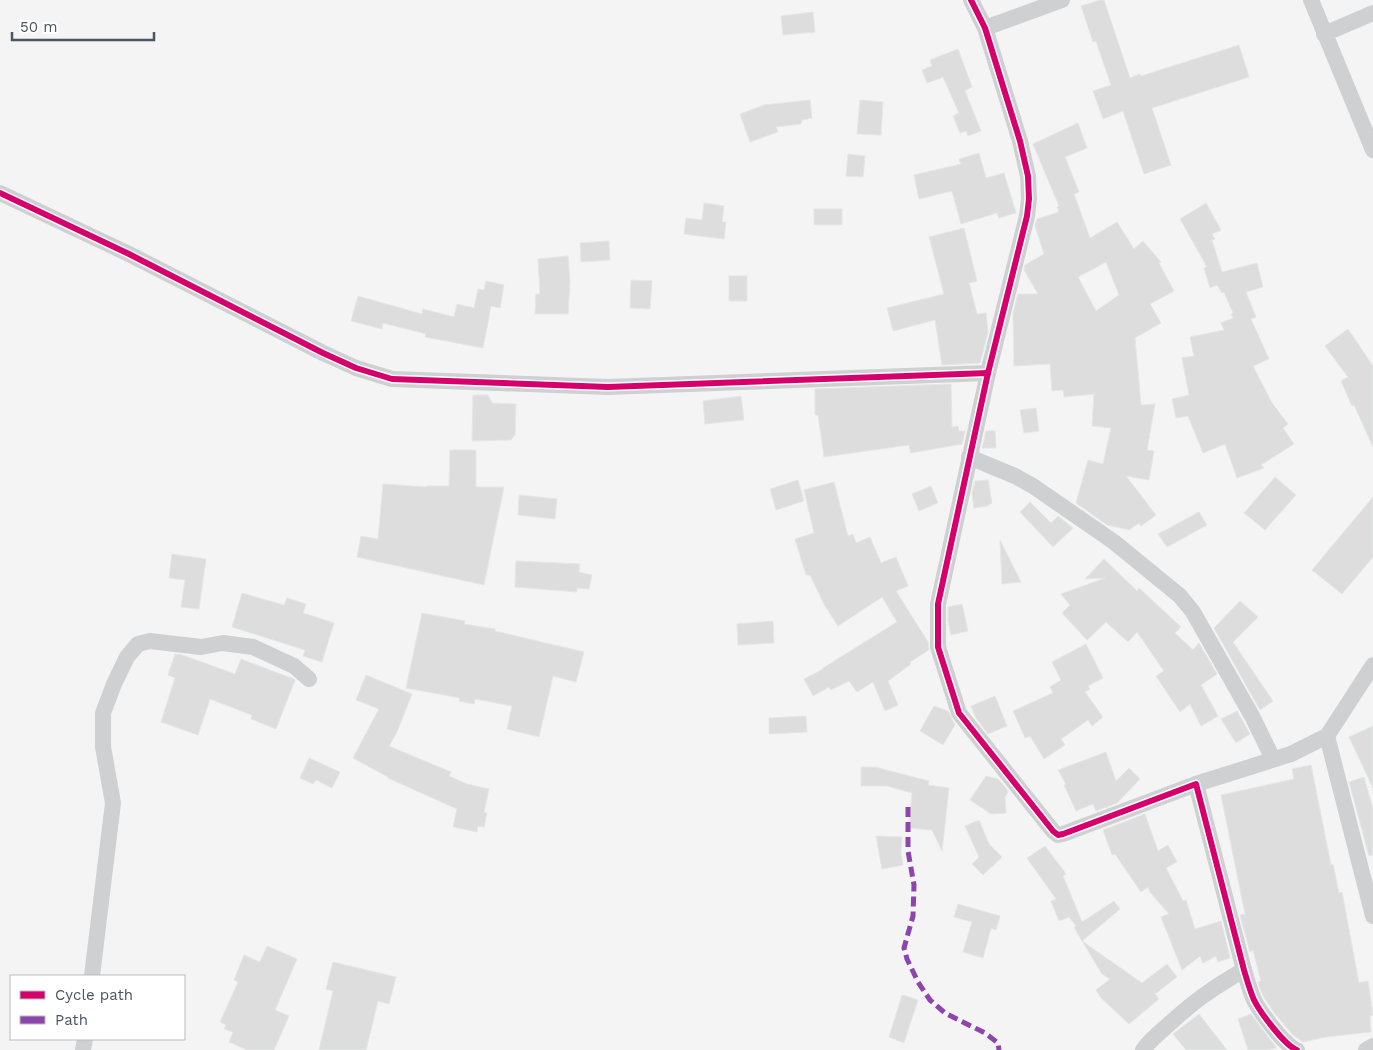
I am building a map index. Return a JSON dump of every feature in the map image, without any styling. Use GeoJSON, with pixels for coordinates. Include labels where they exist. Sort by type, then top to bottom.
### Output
{"type":"FeatureCollection","features":[{"type":"Feature","properties":{"kind":"street"},"geometry":{"type":"LineString","coordinates":[[971,0],[985,28],[1020,140],[1028,176],[1029,198],[1027,216],[988,373],[938,604],[938,647],[959,713],[1053,831],[1063,834],[1196,784],[1291,754],[1327,736],[1373,665]]}},
{"type":"Feature","properties":{"kind":"street"},"geometry":{"type":"LineString","coordinates":[[985,28],[1062,0]]}},
{"type":"Feature","properties":{"kind":"street"},"geometry":{"type":"LineString","coordinates":[[1311,0],[1373,150]]}},
{"type":"Feature","properties":{"kind":"street"},"geometry":{"type":"LineString","coordinates":[[1324,34],[1373,13]]}},
{"type":"Feature","properties":{"kind":"street"},"geometry":{"type":"LineString","coordinates":[[0,193],[129,254],[356,368],[392,380],[608,387],[988,373]]}},
{"type":"Feature","properties":{"kind":"street"},"geometry":{"type":"LineString","coordinates":[[969,457],[1015,476],[1033,486],[1114,542],[1180,596],[1193,612],[1252,716],[1273,759]]}},
{"type":"Feature","properties":{"kind":"street"},"geometry":{"type":"LineString","coordinates":[[92,975],[113,803],[103,747],[103,714],[114,684],[127,657],[138,644],[150,641],[201,647],[223,643],[253,647],[294,666],[309,678]]}},
{"type":"Feature","properties":{"kind":"street"},"geometry":{"type":"LineString","coordinates":[[1327,736],[1373,916]]}},
{"type":"Feature","properties":{"kind":"street"},"geometry":{"type":"LineString","coordinates":[[1196,784],[1244,970],[1254,1000],[1278,1034],[1297,1050]]}},
{"type":"Feature","properties":{"kind":"street"},"geometry":{"type":"LineString","coordinates":[[1144,1050],[1149,1042],[1186,1008],[1212,988],[1244,970]]}},
{"type":"Feature","properties":{"kind":"street"},"geometry":{"type":"LineString","coordinates":[[1366,1050],[1373,1046]]}},
{"type":"Feature","properties":{"kind":"building"},"geometry":{"type":"Polygon","coordinates":[[[1104,0],[1130,78],[1239,45],[1249,77],[1152,108],[1171,165],[1144,174],[1123,111],[1103,119],[1093,91],[1111,85],[1096,41],[1093,42],[1081,6],[1104,0]]]}},
{"type":"Feature","properties":{"kind":"building"},"geometry":{"type":"Polygon","coordinates":[[[813,12],[815,32],[783,35],[781,16],[813,12]]]}},
{"type":"Feature","properties":{"kind":"building"},"geometry":{"type":"Polygon","coordinates":[[[958,49],[972,87],[965,91],[981,131],[968,136],[966,131],[960,133],[953,116],[959,113],[943,77],[927,83],[922,70],[932,66],[930,60],[958,49]]]}},
{"type":"Feature","properties":{"kind":"building"},"geometry":{"type":"Polygon","coordinates":[[[810,100],[812,118],[802,120],[801,124],[776,127],[778,132],[750,142],[740,114],[764,105],[810,100]]]}},
{"type":"Feature","properties":{"kind":"building"},"geometry":{"type":"Polygon","coordinates":[[[860,100],[883,102],[881,135],[857,134],[860,100]]]}},
{"type":"Feature","properties":{"kind":"building"},"geometry":{"type":"Polygon","coordinates":[[[1078,123],[1087,148],[1065,157],[1079,192],[1074,194],[1090,238],[1117,222],[1134,249],[1143,241],[1161,262],[1159,263],[1174,291],[1150,304],[1161,323],[1135,338],[1141,405],[1155,404],[1147,450],[1154,451],[1149,480],[1126,476],[1156,515],[1141,526],[1139,523],[1129,530],[1107,525],[1076,503],[1088,460],[1103,464],[1111,428],[1092,426],[1094,394],[1064,397],[1063,390],[1052,391],[1050,364],[1014,366],[1013,313],[1018,294],[1038,294],[1024,270],[1025,265],[1044,254],[1035,226],[1037,219],[1059,212],[1057,207],[1059,206],[1033,144],[1078,123]],[[1106,262],[1078,277],[1096,311],[1119,295],[1106,262]]]}},
{"type":"Feature","properties":{"kind":"building"},"geometry":{"type":"Polygon","coordinates":[[[979,153],[986,178],[1004,173],[1016,213],[999,218],[997,213],[961,224],[952,191],[919,199],[914,175],[961,164],[959,159],[979,153]]]}},
{"type":"Feature","properties":{"kind":"building"},"geometry":{"type":"Polygon","coordinates":[[[848,154],[865,156],[863,177],[846,176],[848,154]]]}},
{"type":"Feature","properties":{"kind":"building"},"geometry":{"type":"Polygon","coordinates":[[[704,203],[724,206],[722,222],[726,222],[724,239],[684,234],[686,218],[702,220],[704,203]]]}},
{"type":"Feature","properties":{"kind":"building"},"geometry":{"type":"Polygon","coordinates":[[[1206,203],[1221,230],[1212,234],[1215,239],[1212,240],[1222,272],[1257,263],[1263,287],[1246,292],[1256,317],[1251,319],[1269,359],[1253,366],[1272,403],[1288,424],[1283,428],[1294,444],[1261,465],[1264,468],[1237,478],[1225,444],[1203,453],[1188,416],[1176,418],[1172,399],[1189,395],[1182,358],[1194,356],[1190,337],[1224,330],[1221,323],[1233,318],[1231,314],[1233,313],[1224,292],[1222,293],[1217,285],[1210,288],[1204,268],[1207,267],[1180,219],[1206,203]]]}},
{"type":"Feature","properties":{"kind":"building"},"geometry":{"type":"Polygon","coordinates":[[[814,209],[842,209],[842,225],[814,225],[814,209]]]}},
{"type":"Feature","properties":{"kind":"building"},"geometry":{"type":"Polygon","coordinates":[[[964,228],[977,281],[969,283],[977,314],[986,313],[988,332],[980,363],[942,365],[935,320],[893,331],[887,308],[944,294],[929,237],[964,228]]]}},
{"type":"Feature","properties":{"kind":"building"},"geometry":{"type":"Polygon","coordinates":[[[609,241],[610,260],[581,262],[580,243],[609,241]]]}},
{"type":"Feature","properties":{"kind":"building"},"geometry":{"type":"Polygon","coordinates":[[[568,256],[570,282],[568,314],[535,314],[536,294],[540,294],[538,259],[568,256]]]}},
{"type":"Feature","properties":{"kind":"building"},"geometry":{"type":"Polygon","coordinates":[[[729,276],[747,276],[747,301],[729,301],[729,276]]]}},
{"type":"Feature","properties":{"kind":"building"},"geometry":{"type":"Polygon","coordinates":[[[631,280],[652,281],[650,309],[630,308],[631,280]]]}},
{"type":"Feature","properties":{"kind":"building"},"geometry":{"type":"Polygon","coordinates":[[[486,281],[504,285],[500,308],[491,306],[483,348],[425,337],[426,334],[383,323],[382,329],[351,321],[358,296],[422,314],[423,309],[454,317],[457,304],[474,308],[478,289],[484,290],[486,281]]]}},
{"type":"Feature","properties":{"kind":"building"},"geometry":{"type":"Polygon","coordinates":[[[1348,329],[1373,366],[1373,447],[1341,381],[1348,377],[1325,346],[1348,329]]]}},
{"type":"Feature","properties":{"kind":"building"},"geometry":{"type":"Polygon","coordinates":[[[951,384],[952,427],[958,426],[959,431],[965,431],[962,444],[911,453],[909,445],[824,457],[818,415],[815,415],[815,389],[951,384]]]}},
{"type":"Feature","properties":{"kind":"building"},"geometry":{"type":"Polygon","coordinates":[[[473,395],[488,395],[492,403],[516,404],[515,435],[511,440],[472,441],[473,395]]]}},
{"type":"Feature","properties":{"kind":"building"},"geometry":{"type":"Polygon","coordinates":[[[741,396],[744,420],[705,424],[703,401],[741,396]]]}},
{"type":"Feature","properties":{"kind":"building"},"geometry":{"type":"Polygon","coordinates":[[[1036,408],[1039,431],[1024,433],[1020,410],[1036,408]]]}},
{"type":"Feature","properties":{"kind":"building"},"geometry":{"type":"Polygon","coordinates":[[[986,431],[995,431],[996,448],[982,448],[986,431]]]}},
{"type":"Feature","properties":{"kind":"building"},"geometry":{"type":"Polygon","coordinates":[[[450,450],[476,450],[476,487],[504,487],[484,585],[357,557],[361,536],[378,539],[383,484],[427,487],[449,486],[450,450]]]}},
{"type":"Feature","properties":{"kind":"building"},"geometry":{"type":"Polygon","coordinates":[[[1275,477],[1296,495],[1265,530],[1244,513],[1275,477]]]}},
{"type":"Feature","properties":{"kind":"building"},"geometry":{"type":"Polygon","coordinates":[[[798,480],[804,501],[776,510],[770,489],[798,480]]]}},
{"type":"Feature","properties":{"kind":"building"},"geometry":{"type":"Polygon","coordinates":[[[988,480],[992,503],[987,506],[974,508],[972,493],[975,481],[988,480]]]}},
{"type":"Feature","properties":{"kind":"building"},"geometry":{"type":"Polygon","coordinates":[[[834,482],[848,536],[853,534],[856,543],[870,537],[881,563],[896,557],[908,586],[896,591],[928,642],[929,650],[910,662],[911,664],[888,681],[898,705],[885,711],[873,682],[857,692],[849,681],[831,690],[829,687],[813,696],[804,679],[897,622],[882,597],[838,626],[825,606],[810,575],[806,575],[795,539],[814,533],[804,490],[834,482]]]}},
{"type":"Feature","properties":{"kind":"building"},"geometry":{"type":"Polygon","coordinates":[[[931,486],[938,503],[919,511],[912,494],[931,486]]]}},
{"type":"Feature","properties":{"kind":"building"},"geometry":{"type":"Polygon","coordinates":[[[519,495],[557,499],[555,519],[518,515],[519,495]]]}},
{"type":"Feature","properties":{"kind":"building"},"geometry":{"type":"Polygon","coordinates":[[[1373,497],[1373,557],[1342,594],[1312,570],[1373,497]]]}},
{"type":"Feature","properties":{"kind":"building"},"geometry":{"type":"Polygon","coordinates":[[[1030,502],[1051,523],[1058,516],[1073,528],[1053,547],[1020,512],[1030,502]]]}},
{"type":"Feature","properties":{"kind":"building"},"geometry":{"type":"Polygon","coordinates":[[[1199,512],[1207,525],[1167,547],[1158,534],[1199,512]]]}},
{"type":"Feature","properties":{"kind":"building"},"geometry":{"type":"Polygon","coordinates":[[[1000,540],[1021,582],[1002,584],[1000,540]]]}},
{"type":"Feature","properties":{"kind":"building"},"geometry":{"type":"Polygon","coordinates":[[[172,554],[206,559],[199,609],[181,607],[185,580],[169,578],[172,554]]]}},
{"type":"Feature","properties":{"kind":"building"},"geometry":{"type":"Polygon","coordinates":[[[1104,559],[1137,591],[1139,588],[1181,627],[1175,633],[1193,650],[1199,643],[1217,674],[1201,685],[1218,716],[1201,726],[1190,704],[1180,712],[1156,676],[1164,671],[1137,632],[1128,642],[1106,622],[1087,640],[1062,613],[1070,605],[1061,594],[1105,578],[1085,579],[1104,559]]]}},
{"type":"Feature","properties":{"kind":"building"},"geometry":{"type":"Polygon","coordinates":[[[516,561],[580,564],[579,572],[592,575],[589,589],[577,588],[577,592],[515,587],[516,561]]]}},
{"type":"Feature","properties":{"kind":"building"},"geometry":{"type":"Polygon","coordinates":[[[242,593],[284,605],[287,598],[306,604],[303,613],[334,623],[322,662],[303,656],[305,650],[232,627],[242,593]]]}},
{"type":"Feature","properties":{"kind":"building"},"geometry":{"type":"Polygon","coordinates":[[[1240,601],[1258,617],[1233,642],[1273,701],[1260,710],[1214,628],[1240,601]]]}},
{"type":"Feature","properties":{"kind":"building"},"geometry":{"type":"Polygon","coordinates":[[[962,604],[968,631],[951,635],[948,607],[962,604]]]}},
{"type":"Feature","properties":{"kind":"building"},"geometry":{"type":"Polygon","coordinates":[[[422,613],[465,621],[464,624],[495,629],[495,631],[584,652],[576,682],[553,676],[539,737],[507,729],[512,706],[475,699],[474,704],[459,701],[460,698],[406,688],[422,613]]]}},
{"type":"Feature","properties":{"kind":"building"},"geometry":{"type":"Polygon","coordinates":[[[773,621],[774,643],[738,645],[737,624],[773,621]]]}},
{"type":"Feature","properties":{"kind":"building"},"geometry":{"type":"Polygon","coordinates":[[[1086,644],[1103,678],[1088,686],[1090,689],[1085,692],[1103,717],[1092,726],[1088,720],[1061,739],[1065,745],[1044,759],[1030,736],[1025,738],[1013,711],[1053,693],[1050,687],[1061,680],[1052,662],[1086,644]]]}},
{"type":"Feature","properties":{"kind":"building"},"geometry":{"type":"Polygon","coordinates":[[[175,654],[235,674],[241,659],[294,679],[276,729],[251,719],[252,715],[210,699],[198,735],[161,722],[175,678],[168,675],[175,654]]]}},
{"type":"Feature","properties":{"kind":"building"},"geometry":{"type":"Polygon","coordinates":[[[366,675],[412,694],[397,732],[389,746],[451,772],[449,776],[467,784],[489,789],[484,812],[487,813],[484,827],[478,826],[477,832],[453,827],[457,809],[388,778],[353,758],[379,709],[356,700],[366,675]]]}},
{"type":"Feature","properties":{"kind":"building"},"geometry":{"type":"Polygon","coordinates":[[[995,696],[1007,726],[988,734],[976,718],[971,706],[995,696]]]}},
{"type":"Feature","properties":{"kind":"building"},"geometry":{"type":"Polygon","coordinates":[[[934,706],[948,711],[955,725],[943,745],[920,731],[934,706]]]}},
{"type":"Feature","properties":{"kind":"building"},"geometry":{"type":"Polygon","coordinates":[[[1237,711],[1250,734],[1236,743],[1221,719],[1237,711]]]}},
{"type":"Feature","properties":{"kind":"building"},"geometry":{"type":"Polygon","coordinates":[[[806,716],[807,732],[769,734],[769,718],[806,716]]]}},
{"type":"Feature","properties":{"kind":"building"},"geometry":{"type":"Polygon","coordinates":[[[1373,726],[1373,788],[1349,737],[1373,726]]]}},
{"type":"Feature","properties":{"kind":"building"},"geometry":{"type":"Polygon","coordinates":[[[1106,752],[1116,781],[1129,768],[1140,779],[1117,803],[1096,811],[1093,804],[1076,811],[1064,785],[1066,784],[1058,770],[1106,752]]]}},
{"type":"Feature","properties":{"kind":"building"},"geometry":{"type":"Polygon","coordinates":[[[309,758],[340,772],[332,788],[316,780],[313,784],[300,778],[309,758]]]}},
{"type":"Feature","properties":{"kind":"building"},"geometry":{"type":"Polygon","coordinates":[[[1311,765],[1331,865],[1333,864],[1339,893],[1342,892],[1359,983],[1368,981],[1373,1015],[1370,1016],[1371,1032],[1326,1037],[1303,1042],[1293,1035],[1275,1014],[1259,986],[1258,982],[1261,981],[1253,950],[1250,952],[1240,915],[1245,914],[1221,795],[1294,779],[1292,769],[1311,765]]]}},
{"type":"Feature","properties":{"kind":"building"},"geometry":{"type":"Polygon","coordinates":[[[861,767],[875,767],[929,781],[928,785],[949,788],[942,851],[932,830],[909,828],[912,793],[887,786],[861,786],[861,767]]]}},
{"type":"Feature","properties":{"kind":"building"},"geometry":{"type":"Polygon","coordinates":[[[986,776],[998,779],[1006,788],[1008,792],[1005,797],[1006,813],[991,814],[970,800],[986,776]]]}},
{"type":"Feature","properties":{"kind":"building"},"geometry":{"type":"Polygon","coordinates":[[[1364,777],[1373,809],[1373,855],[1369,856],[1349,782],[1364,777]]]}},
{"type":"Feature","properties":{"kind":"building"},"geometry":{"type":"Polygon","coordinates":[[[1145,814],[1158,851],[1168,845],[1177,862],[1166,868],[1183,901],[1186,900],[1195,929],[1221,921],[1230,958],[1218,962],[1216,956],[1203,963],[1200,956],[1182,970],[1161,917],[1169,914],[1148,887],[1141,892],[1115,854],[1112,855],[1103,830],[1145,814]]]}},
{"type":"Feature","properties":{"kind":"building"},"geometry":{"type":"Polygon","coordinates":[[[979,820],[989,844],[1002,857],[983,875],[972,864],[979,857],[965,826],[979,820]]]}},
{"type":"Feature","properties":{"kind":"building"},"geometry":{"type":"Polygon","coordinates":[[[876,836],[902,837],[901,854],[903,865],[882,869],[876,836]]]}},
{"type":"Feature","properties":{"kind":"building"},"geometry":{"type":"Polygon","coordinates":[[[1045,846],[1066,874],[1063,876],[1082,922],[1114,901],[1120,909],[1082,941],[1074,927],[1076,926],[1069,917],[1059,921],[1051,901],[1056,899],[1027,858],[1045,846]]]}},
{"type":"Feature","properties":{"kind":"building"},"geometry":{"type":"Polygon","coordinates":[[[958,904],[1000,916],[996,930],[991,928],[983,958],[963,952],[972,922],[954,917],[958,904]]]}},
{"type":"Feature","properties":{"kind":"building"},"geometry":{"type":"Polygon","coordinates":[[[1082,941],[1142,983],[1167,964],[1177,977],[1155,994],[1159,999],[1129,1024],[1101,998],[1096,990],[1110,979],[1102,974],[1082,941]]]}},
{"type":"Feature","properties":{"kind":"building"},"geometry":{"type":"Polygon","coordinates":[[[267,946],[297,959],[275,1010],[289,1016],[274,1050],[247,1050],[229,1042],[233,1032],[224,1029],[226,1025],[220,1022],[238,982],[234,980],[244,955],[260,962],[267,946]]]}},
{"type":"Feature","properties":{"kind":"building"},"geometry":{"type":"Polygon","coordinates":[[[333,962],[396,977],[389,1004],[378,1001],[366,1050],[319,1050],[333,991],[326,989],[333,962]]]}},
{"type":"Feature","properties":{"kind":"building"},"geometry":{"type":"Polygon","coordinates":[[[902,995],[918,1000],[904,1043],[889,1037],[902,995]]]}},
{"type":"Feature","properties":{"kind":"building"},"geometry":{"type":"Polygon","coordinates":[[[1199,1014],[1227,1050],[1186,1050],[1173,1034],[1199,1014]]]}},
{"type":"Feature","properties":{"kind":"building"},"geometry":{"type":"Polygon","coordinates":[[[1251,1014],[1277,1048],[1248,1050],[1238,1019],[1251,1014]]]}},
{"type":"Feature","properties":{"kind":"marked path"},"geometry":{"type":"LineString","coordinates":[[908,807],[908,851],[914,885],[913,916],[904,948],[907,959],[918,982],[930,1000],[945,1013],[985,1033],[998,1043],[999,1050]]}},
{"type":"Feature","properties":{"kind":"cycle path"},"geometry":{"type":"LineString","coordinates":[[971,0],[985,28],[1020,141],[1028,176],[1029,199],[1027,216],[988,373],[938,604],[938,647],[959,713],[1058,835],[1196,784],[1251,993],[1273,1028],[1286,1042],[1297,1050]]}},
{"type":"Feature","properties":{"kind":"cycle path"},"geometry":{"type":"LineString","coordinates":[[0,193],[129,254],[323,353],[356,368],[392,379],[608,387],[988,373]]}}]}
